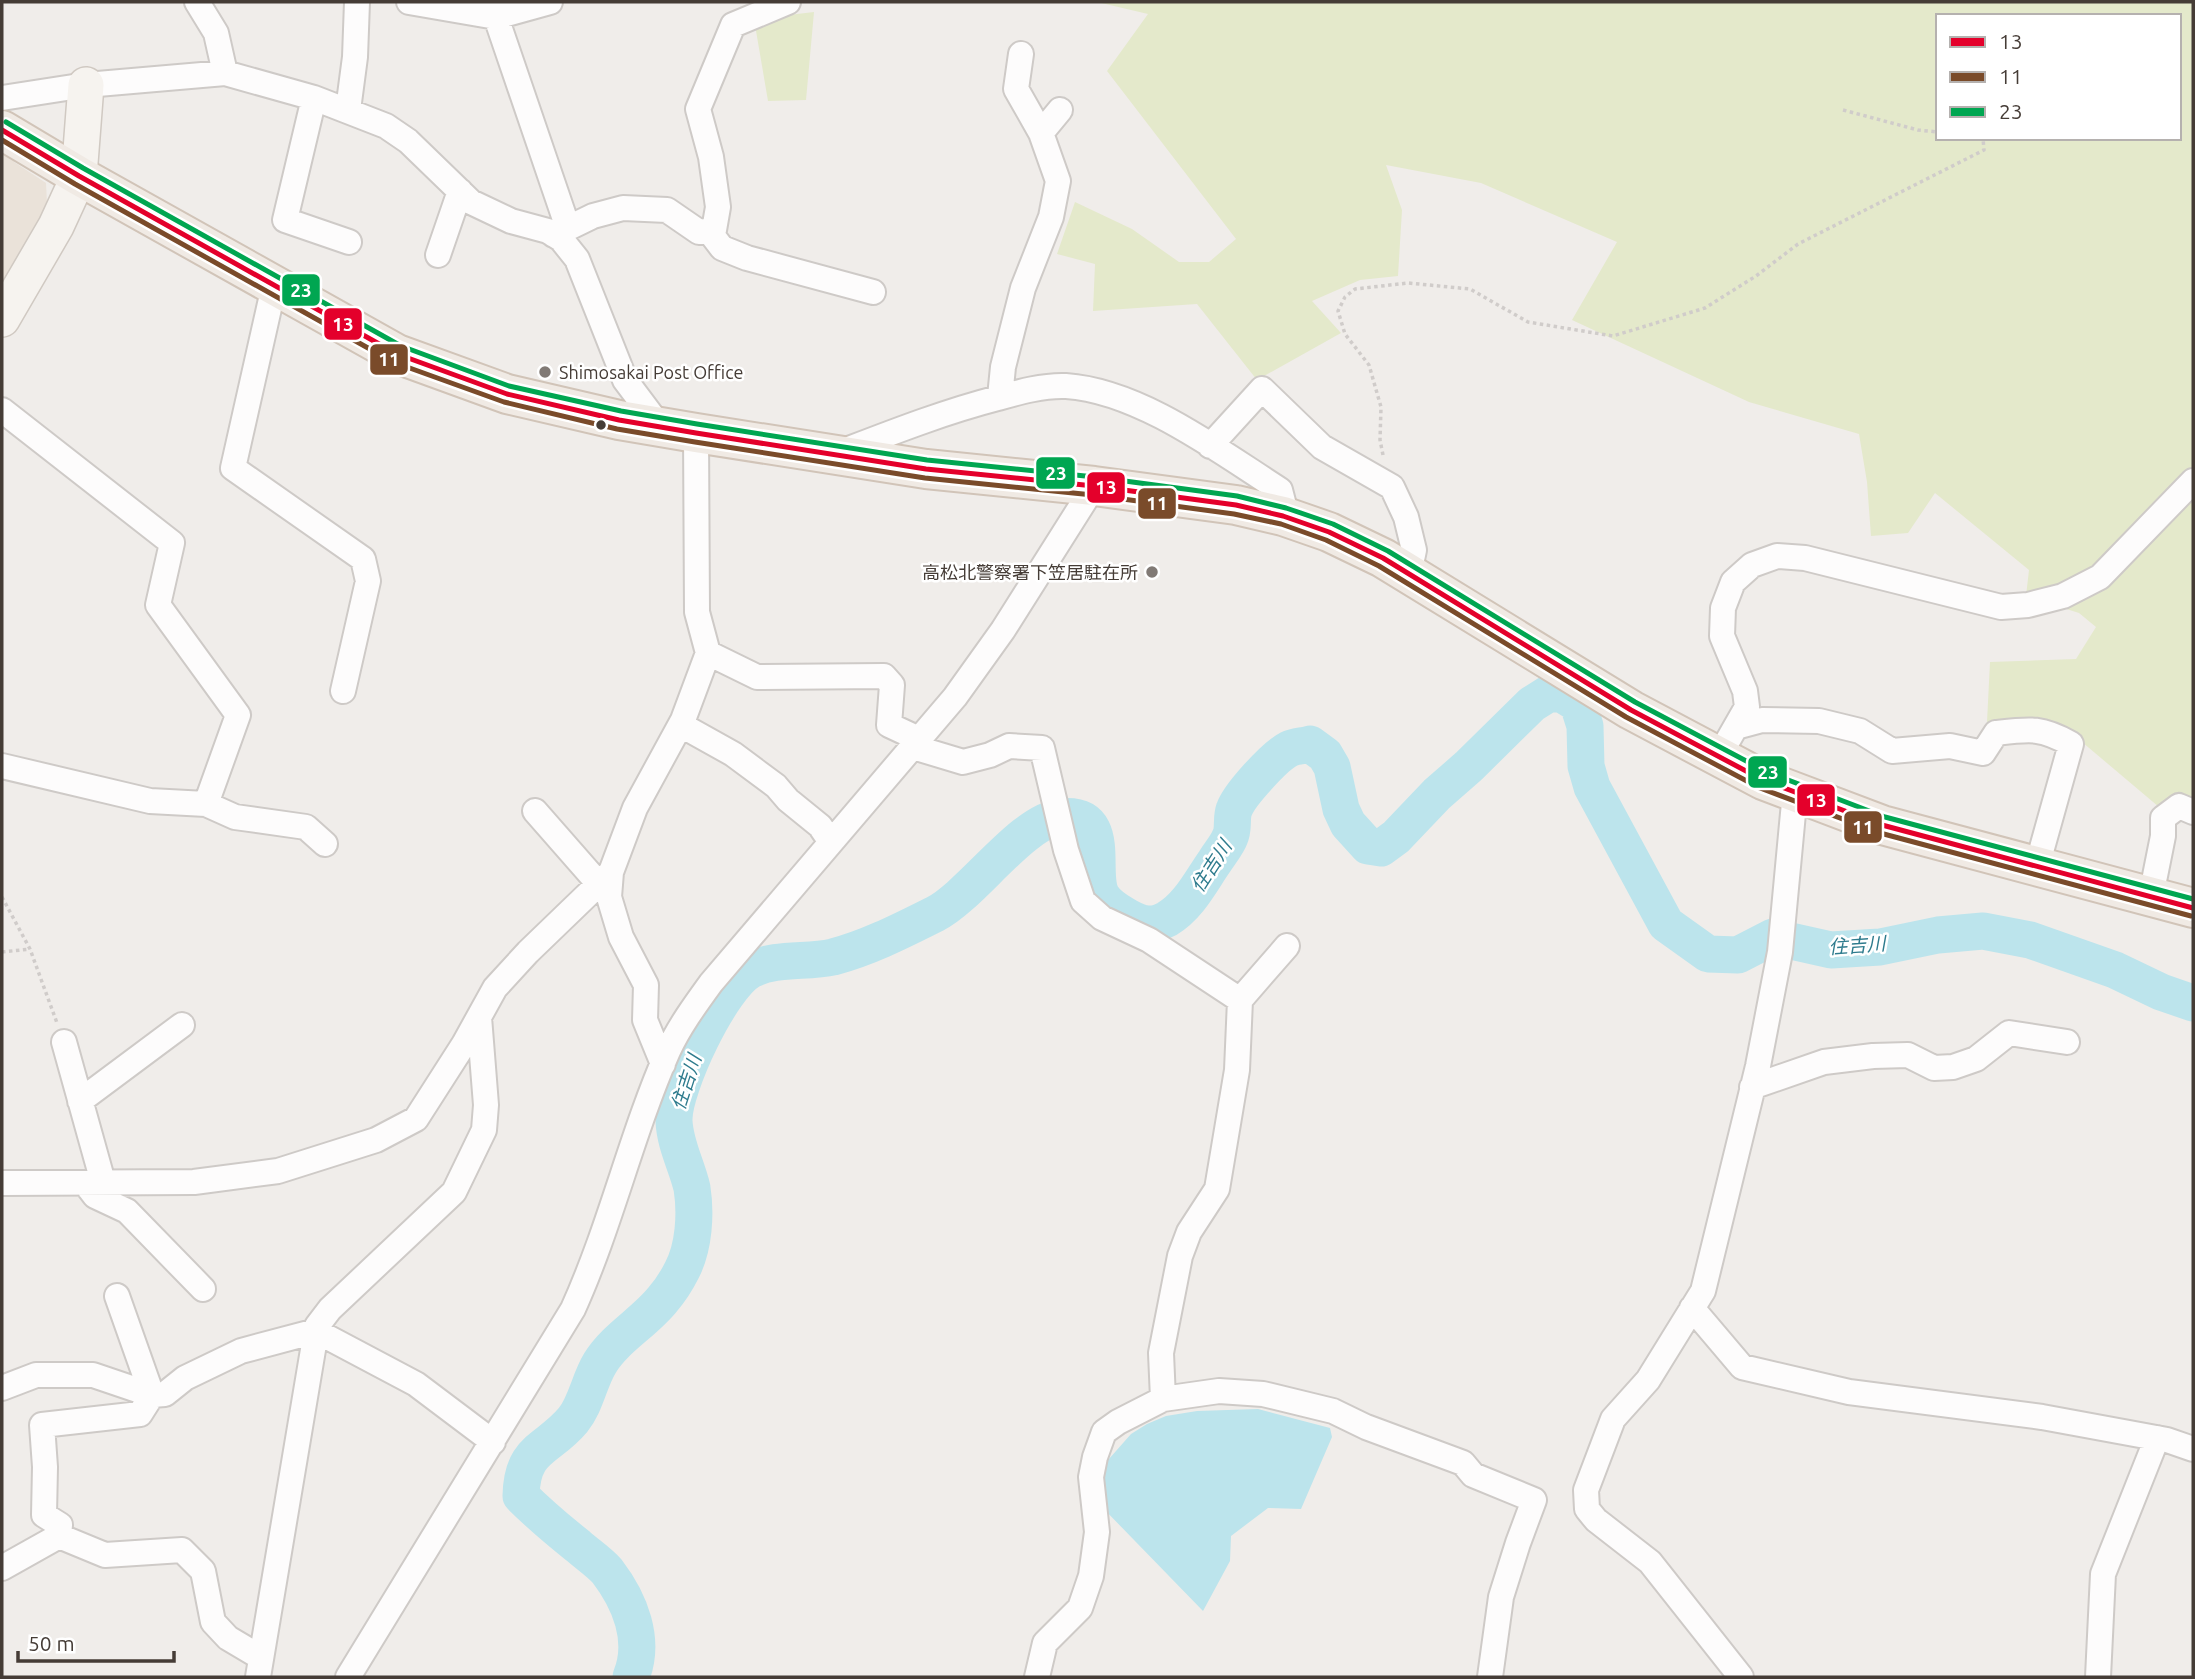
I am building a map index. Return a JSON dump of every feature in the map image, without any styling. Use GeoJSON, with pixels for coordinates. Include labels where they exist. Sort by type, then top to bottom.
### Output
{"type":"FeatureCollection","features":[{"type":"Feature","properties":{"kind":"main road"},"geometry":{"type":"LineString","coordinates":[[2,130],[397,354],[507,394],[679,431],[926,469],[1094,486],[1236,505],[1287,517],[1329,532],[1382,558],[1631,710],[1727,741],[1763,780],[1882,825],[2193,908]]}},
{"type":"Feature","properties":{"kind":"street"},"geometry":{"type":"LineString","coordinates":[[197,2],[216,33],[225,73]]}},
{"type":"Feature","properties":{"kind":"street"},"geometry":{"type":"LineString","coordinates":[[348,110],[355,57],[357,2]]}},
{"type":"Feature","properties":{"kind":"street"},"geometry":{"type":"LineString","coordinates":[[409,2],[496,10],[550,2]]}},
{"type":"Feature","properties":{"kind":"street"},"geometry":{"type":"LineString","coordinates":[[2,98],[86,85],[225,73],[314,98],[386,126],[408,141],[471,202],[511,221],[561,232],[593,216],[623,208],[667,210],[699,232],[709,231],[714,230],[718,207],[711,157],[698,109],[733,25],[788,2]]}},
{"type":"Feature","properties":{"kind":"street"},"geometry":{"type":"LineString","coordinates":[[2,1183],[194,1182],[278,1171],[376,1140],[416,1119],[495,988],[528,952],[605,878],[635,808],[681,725],[708,653],[697,611],[679,431],[625,380],[577,259],[561,239],[496,10]]}},
{"type":"Feature","properties":{"kind":"street"},"geometry":{"type":"LineString","coordinates":[[1000,397],[1003,367],[1023,288],[1051,217],[1058,181],[1041,133],[1016,89],[1021,54]]}},
{"type":"Feature","properties":{"kind":"street"},"geometry":{"type":"LineString","coordinates":[[2,319],[57,226],[79,176],[86,85]]}},
{"type":"Feature","properties":{"kind":"street"},"geometry":{"type":"LineString","coordinates":[[314,98],[285,220],[349,242]]}},
{"type":"Feature","properties":{"kind":"street"},"geometry":{"type":"LineString","coordinates":[[1041,133],[1060,110]]}},
{"type":"Feature","properties":{"kind":"street"},"geometry":{"type":"LineString","coordinates":[[438,255],[460,191]]}},
{"type":"Feature","properties":{"kind":"street"},"geometry":{"type":"LineString","coordinates":[[709,231],[722,248],[747,258],[873,292]]}},
{"type":"Feature","properties":{"kind":"street"},"geometry":{"type":"LineString","coordinates":[[274,286],[233,468],[363,559],[368,581],[343,691]]}},
{"type":"Feature","properties":{"kind":"street"},"geometry":{"type":"LineString","coordinates":[[834,454],[956,409],[1025,390],[1065,386],[1100,391],[1145,407],[1280,490],[1287,517]]}},
{"type":"Feature","properties":{"kind":"street"},"geometry":{"type":"LineString","coordinates":[[1210,446],[1262,388],[1322,447],[1392,488],[1406,517],[1414,550],[1409,574]]}},
{"type":"Feature","properties":{"kind":"street"},"geometry":{"type":"LineString","coordinates":[[2,410],[172,543],[158,605],[237,715],[206,804]]}},
{"type":"Feature","properties":{"kind":"street"},"geometry":{"type":"LineString","coordinates":[[1727,741],[1747,706],[1745,691],[1721,636],[1723,608],[1733,582],[1752,565],[1777,556],[1805,558],[2001,607],[2028,605],[2063,596],[2100,577],[2193,481]]}},
{"type":"Feature","properties":{"kind":"street"},"geometry":{"type":"LineString","coordinates":[[348,1677],[573,1309],[595,1262],[663,1064],[688,1016],[711,983],[955,697],[1003,630],[1094,486]]}},
{"type":"Feature","properties":{"kind":"street"},"geometry":{"type":"LineString","coordinates":[[708,653],[757,677],[884,677],[892,685],[889,726],[916,743],[963,762],[990,755],[1009,746],[1042,748],[1066,850],[1083,901],[1102,918],[1149,940],[1240,1000]]}},
{"type":"Feature","properties":{"kind":"street"},"geometry":{"type":"LineString","coordinates":[[1727,741],[1762,720],[1819,721],[1860,731],[1892,751],[1950,746],[1983,753],[1996,733],[2032,729],[2051,733],[2071,744],[2037,866]]}},
{"type":"Feature","properties":{"kind":"street"},"geometry":{"type":"LineString","coordinates":[[681,725],[733,754],[776,786],[788,800],[820,826],[831,842]]}},
{"type":"Feature","properties":{"kind":"street"},"geometry":{"type":"LineString","coordinates":[[2,766],[150,801],[206,804],[234,817],[306,827],[325,844]]}},
{"type":"Feature","properties":{"kind":"street"},"geometry":{"type":"LineString","coordinates":[[1741,1677],[1650,1562],[1596,1520],[1587,1508],[1586,1490],[1613,1419],[1648,1380],[1703,1291],[1752,1087],[1780,952],[1794,792]]}},
{"type":"Feature","properties":{"kind":"street"},"geometry":{"type":"LineString","coordinates":[[2151,896],[2163,836],[2163,818],[2179,806],[2193,811]]}},
{"type":"Feature","properties":{"kind":"street"},"geometry":{"type":"LineString","coordinates":[[535,811],[605,878],[621,937],[646,985],[645,1020],[663,1064]]}},
{"type":"Feature","properties":{"kind":"street"},"geometry":{"type":"LineString","coordinates":[[1163,1399],[1161,1353],[1180,1256],[1189,1232],[1217,1189],[1237,1070],[1240,1000],[1287,946]]}},
{"type":"Feature","properties":{"kind":"street"},"geometry":{"type":"LineString","coordinates":[[259,1667],[317,1326],[330,1309],[454,1192],[484,1130],[486,1105],[479,1017]]}},
{"type":"Feature","properties":{"kind":"street"},"geometry":{"type":"LineString","coordinates":[[80,1101],[182,1025]]}},
{"type":"Feature","properties":{"kind":"street"},"geometry":{"type":"LineString","coordinates":[[1752,1087],[1825,1062],[1873,1056],[1908,1055],[1934,1068],[1953,1067],[1976,1059],[2009,1033],[2067,1042]]}},
{"type":"Feature","properties":{"kind":"street"},"geometry":{"type":"LineString","coordinates":[[64,1042],[80,1101],[95,1196],[127,1210],[203,1289]]}},
{"type":"Feature","properties":{"kind":"street"},"geometry":{"type":"LineString","coordinates":[[117,1296],[152,1395]]}},
{"type":"Feature","properties":{"kind":"street"},"geometry":{"type":"LineString","coordinates":[[1692,1308],[1742,1367],[1849,1392],[2042,1417],[2157,1438],[2193,1449]]}},
{"type":"Feature","properties":{"kind":"street"},"geometry":{"type":"LineString","coordinates":[[2,1388],[36,1375],[93,1375],[152,1395],[164,1394],[186,1378],[241,1351],[316,1332],[416,1384],[493,1442]]}},
{"type":"Feature","properties":{"kind":"street"},"geometry":{"type":"LineString","coordinates":[[1037,1677],[1045,1643],[1080,1608],[1091,1576],[1097,1532],[1091,1477],[1104,1432],[1163,1399],[1219,1391],[1263,1394],[1333,1412],[1463,1463],[1473,1475],[1534,1500],[1501,1597],[1490,1677]]}},
{"type":"Feature","properties":{"kind":"street"},"geometry":{"type":"LineString","coordinates":[[59,1536],[60,1525],[44,1515],[42,1425],[140,1414],[152,1395]]}},
{"type":"Feature","properties":{"kind":"street"},"geometry":{"type":"LineString","coordinates":[[2098,1677],[2103,1574],[2157,1438]]}},
{"type":"Feature","properties":{"kind":"street"},"geometry":{"type":"LineString","coordinates":[[59,1536],[105,1555],[182,1550],[203,1571],[213,1622],[259,1667]]}},
{"type":"Feature","properties":{"kind":"street"},"geometry":{"type":"LineString","coordinates":[[2,1569],[59,1536]]}},
{"type":"Feature","properties":{"kind":"path"},"geometry":{"type":"LineString","coordinates":[[1843,110],[1918,130],[1936,132]]}},
{"type":"Feature","properties":{"kind":"path"},"geometry":{"type":"LineString","coordinates":[[1392,488],[1386,475],[1380,440],[1381,407],[1369,365],[1345,334],[1338,311],[1345,297],[1355,289],[1408,283],[1469,289],[1528,322],[1613,336],[1706,308],[1756,276],[1798,244],[1984,150],[1983,140]]}},
{"type":"Feature","properties":{"kind":"path"},"geometry":{"type":"LineString","coordinates":[[2,897],[30,949],[64,1042]]}},
{"type":"Feature","properties":{"kind":"path"},"geometry":{"type":"LineString","coordinates":[[2,952],[30,949]]}},
{"type":"Feature","properties":{"kind":"shaded area"},"geometry":{"type":"Polygon","coordinates":[[[2,143],[18,152],[14,162],[46,183],[48,224],[2,305],[2,143]]]}},
{"type":"Feature","properties":{"kind":"green space"},"geometry":{"type":"Polygon","coordinates":[[[1097,2],[2193,2],[2193,804],[2159,807],[2082,742],[2036,723],[1987,722],[1990,662],[2076,659],[2096,627],[2079,613],[2026,596],[2029,570],[1935,493],[1908,533],[1871,536],[1867,482],[1859,434],[1749,402],[1572,320],[1617,242],[1481,183],[1386,165],[1402,210],[1398,276],[1360,280],[1312,301],[1341,333],[1257,380],[1197,304],[1093,311],[1095,264],[1057,254],[1075,202],[1132,229],[1179,262],[1209,262],[1236,239],[1107,71],[1148,14],[1097,2]]]}},
{"type":"Feature","properties":{"kind":"green space"},"geometry":{"type":"Polygon","coordinates":[[[814,12],[806,100],[768,101],[755,25],[780,16],[814,12]]]}},
{"type":"Feature","properties":{"kind":"water"},"geometry":{"type":"Polygon","coordinates":[[[1258,1409],[1330,1428],[1332,1437],[1301,1509],[1268,1508],[1231,1536],[1230,1561],[1203,1611],[1100,1505],[1101,1468],[1131,1434],[1166,1416],[1197,1411],[1258,1409]]]}},
{"type":"Feature","properties":{"kind":"waterway","name":"住吉川"},"geometry":{"type":"LineString","coordinates":[[631,1677],[637,1649],[636,1635],[623,1595],[604,1568],[521,1496],[522,1480],[531,1459],[573,1420],[606,1354],[663,1299],[686,1261],[693,1230],[693,1198],[674,1121],[681,1086],[701,1039],[726,996],[751,970],[771,963],[833,957],[859,949],[935,914],[965,892],[1013,845],[1045,822],[1060,817],[1077,818],[1088,824],[1094,833],[1098,886],[1104,900],[1133,920],[1148,924],[1157,923],[1175,914],[1194,893],[1229,840],[1237,803],[1267,767],[1289,749],[1310,744],[1325,755],[1332,767],[1341,809],[1348,824],[1368,846],[1381,848],[1396,837],[1532,704],[1548,694],[1562,694],[1578,704],[1585,726],[1586,766],[1592,787],[1666,924],[1708,954],[1738,955],[1773,937],[1831,950],[1880,947],[1938,935],[1983,931],[2030,940],[2115,970],[2161,992],[2193,1003]]}},
{"type":"Feature","properties":{"kind":"transit line","name":"23"},"geometry":{"type":"LineString","coordinates":[[6,122],[401,346],[509,386],[621,411],[697,424],[927,460],[1095,477],[1237,496],[1286,508],[1333,524],[1388,551],[1635,702],[1767,772],[1885,817],[2193,899]]}},
{"type":"Feature","properties":{"kind":"transit line","name":"13"},"geometry":{"type":"LineString","coordinates":[[2,130],[397,354],[507,394],[619,420],[696,433],[926,469],[1094,486],[1236,505],[1283,516],[1329,532],[1383,558],[1631,710],[1763,780],[1882,825],[2193,908]]}},
{"type":"Feature","properties":{"kind":"transit line","name":"11"},"geometry":{"type":"LineString","coordinates":[[2,140],[75,184],[393,362],[504,402],[617,429],[695,442],[925,478],[1093,495],[1234,514],[1281,524],[1326,540],[1379,566],[1626,717],[1760,788],[1880,833],[2191,916]]}},
{"type":"Feature","properties":{"kind":"place","name":"Shimosakai Post Office"},"geometry":{"type":"Point","coordinates":[545,372]}},
{"type":"Feature","properties":{"kind":"place","name":"高松北警察署下笠居駐在所"},"geometry":{"type":"Point","coordinates":[1152,572]}}]}
